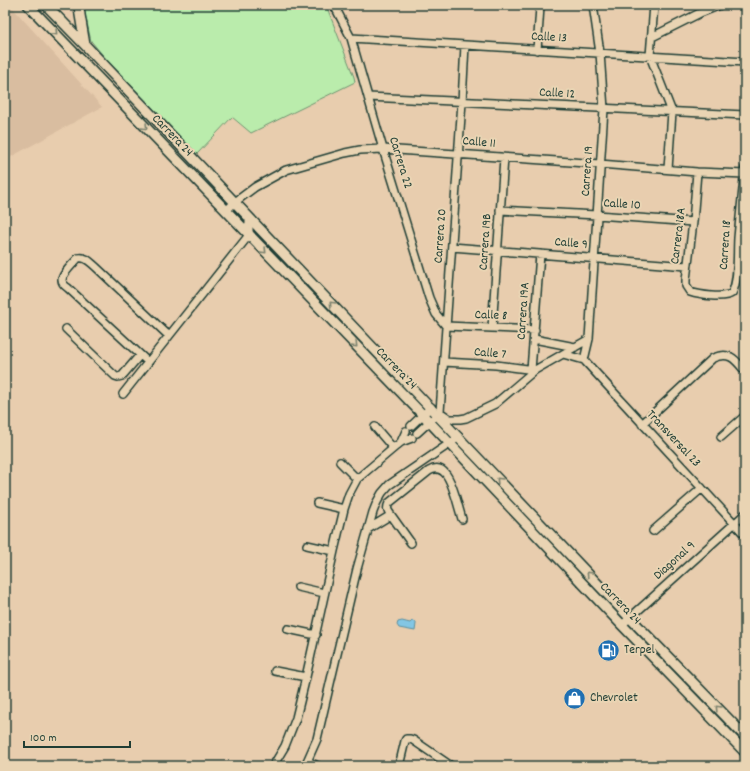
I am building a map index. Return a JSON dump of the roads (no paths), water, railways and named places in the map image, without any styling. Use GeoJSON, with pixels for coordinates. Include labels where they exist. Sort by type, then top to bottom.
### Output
{"type":"FeatureCollection","features":[{"type":"Feature","properties":{"kind":"main road","name":"Carrera 24"},"geometry":{"type":"LineString","coordinates":[[28,5],[745,752]]}},
{"type":"Feature","properties":{"kind":"main road","name":"Carrera 24"},"geometry":{"type":"LineString","coordinates":[[46,5],[430,407],[439,413],[458,437],[630,618],[745,736]]}},
{"type":"Feature","properties":{"kind":"main road"},"geometry":{"type":"LineString","coordinates":[[79,5],[85,45]]}},
{"type":"Feature","properties":{"kind":"street","name":"Carrera 22"},"geometry":{"type":"LineString","coordinates":[[334,5],[351,38],[382,149],[429,298],[436,314],[446,326]]}},
{"type":"Feature","properties":{"kind":"street","name":"Carrera 19"},"geometry":{"type":"LineString","coordinates":[[589,339],[604,108],[600,53],[592,5]]}},
{"type":"Feature","properties":{"kind":"street"},"geometry":{"type":"LineString","coordinates":[[654,5],[650,56],[672,112],[668,170]]}},
{"type":"Feature","properties":{"kind":"street"},"geometry":{"type":"LineString","coordinates":[[652,37],[700,13],[720,5]]}},
{"type":"Feature","properties":{"kind":"street"},"geometry":{"type":"LineString","coordinates":[[537,50],[540,7]]}},
{"type":"Feature","properties":{"kind":"street","name":"Calle 13"},"geometry":{"type":"LineString","coordinates":[[351,38],[745,62]]}},
{"type":"Feature","properties":{"kind":"street","name":"Carrera 20"},"geometry":{"type":"LineString","coordinates":[[439,413],[444,362],[465,45]]}},
{"type":"Feature","properties":{"kind":"street","name":"Calle 12"},"geometry":{"type":"LineString","coordinates":[[368,97],[745,115]]}},
{"type":"Feature","properties":{"kind":"street","name":"Calle 11"},"geometry":{"type":"LineString","coordinates":[[226,211],[255,187],[286,170],[360,150],[382,149],[458,153],[504,158],[745,174]]}},
{"type":"Feature","properties":{"kind":"street","name":"Carrera 19B"},"geometry":{"type":"LineString","coordinates":[[492,328],[504,158]]}},
{"type":"Feature","properties":{"kind":"street","name":"Carrera 18"},"geometry":{"type":"LineString","coordinates":[[699,295],[726,296],[732,293],[735,287],[742,237],[745,168]]}},
{"type":"Feature","properties":{"kind":"street","name":"Carrera 18A"},"geometry":{"type":"LineString","coordinates":[[697,172],[686,286],[690,292],[699,295]]}},
{"type":"Feature","properties":{"kind":"street","name":"Calle 10"},"geometry":{"type":"LineString","coordinates":[[500,210],[693,222]]}},
{"type":"Feature","properties":{"kind":"street"},"geometry":{"type":"LineString","coordinates":[[123,394],[248,235],[250,218]]}},
{"type":"Feature","properties":{"kind":"street","name":"Calle 9"},"geometry":{"type":"LineString","coordinates":[[452,247],[687,266]]}},
{"type":"Feature","properties":{"kind":"street","name":"Carrera 19A"},"geometry":{"type":"LineString","coordinates":[[533,370],[540,254]]}},
{"type":"Feature","properties":{"kind":"street"},"geometry":{"type":"LineString","coordinates":[[148,362],[63,284],[63,275],[78,258],[85,258],[169,336]]}},
{"type":"Feature","properties":{"kind":"street","name":"Calle 8"},"geometry":{"type":"LineString","coordinates":[[446,326],[535,330]]}},
{"type":"Feature","properties":{"kind":"street"},"geometry":{"type":"LineString","coordinates":[[66,329],[115,376],[122,376],[140,355]]}},
{"type":"Feature","properties":{"kind":"street"},"geometry":{"type":"LineString","coordinates":[[534,339],[575,348]]}},
{"type":"Feature","properties":{"kind":"street"},"geometry":{"type":"LineString","coordinates":[[273,766],[285,746],[296,718],[344,509],[349,494],[357,479],[401,442],[415,436],[439,413],[450,419],[460,419],[466,418],[495,404],[533,370],[589,339]]}},
{"type":"Feature","properties":{"kind":"street"},"geometry":{"type":"LineString","coordinates":[[563,354],[584,360],[589,339]]}},
{"type":"Feature","properties":{"kind":"street"},"geometry":{"type":"LineString","coordinates":[[642,424],[713,358],[720,355],[731,357],[745,371]]}},
{"type":"Feature","properties":{"kind":"street","name":"Transversal 23"},"geometry":{"type":"LineString","coordinates":[[584,360],[745,535]]}},
{"type":"Feature","properties":{"kind":"street","name":"Calle 7"},"geometry":{"type":"LineString","coordinates":[[444,362],[496,365],[533,370]]}},
{"type":"Feature","properties":{"kind":"street"},"geometry":{"type":"LineString","coordinates":[[401,442],[409,429],[430,407]]}},
{"type":"Feature","properties":{"kind":"street"},"geometry":{"type":"LineString","coordinates":[[721,437],[745,416]]}},
{"type":"Feature","properties":{"kind":"street"},"geometry":{"type":"LineString","coordinates":[[375,427],[393,448]]}},
{"type":"Feature","properties":{"kind":"street"},"geometry":{"type":"LineString","coordinates":[[318,766],[306,763],[317,739],[368,529],[377,502],[382,493],[390,485],[458,437]]}},
{"type":"Feature","properties":{"kind":"street"},"geometry":{"type":"LineString","coordinates":[[340,462],[357,479]]}},
{"type":"Feature","properties":{"kind":"street"},"geometry":{"type":"LineString","coordinates":[[412,543],[387,511],[387,506],[388,503],[436,468],[445,473],[451,481],[462,519]]}},
{"type":"Feature","properties":{"kind":"street"},"geometry":{"type":"LineString","coordinates":[[653,532],[702,488]]}},
{"type":"Feature","properties":{"kind":"street"},"geometry":{"type":"LineString","coordinates":[[317,503],[344,509]]}},
{"type":"Feature","properties":{"kind":"street","name":"Diagonal 9"},"geometry":{"type":"LineString","coordinates":[[622,625],[745,514]]}},
{"type":"Feature","properties":{"kind":"street"},"geometry":{"type":"LineString","coordinates":[[368,529],[391,515]]}},
{"type":"Feature","properties":{"kind":"street"},"geometry":{"type":"LineString","coordinates":[[307,545],[334,551]]}},
{"type":"Feature","properties":{"kind":"street"},"geometry":{"type":"LineString","coordinates":[[298,587],[324,593]]}},
{"type":"Feature","properties":{"kind":"street"},"geometry":{"type":"LineString","coordinates":[[288,629],[316,634]]}},
{"type":"Feature","properties":{"kind":"street"},"geometry":{"type":"LineString","coordinates":[[275,671],[306,677]]}},
{"type":"Feature","properties":{"kind":"street"},"geometry":{"type":"LineString","coordinates":[[399,766],[405,741],[410,738],[451,766]]}},
{"type":"Feature","properties":{"kind":"water"},"geometry":{"type":"Polygon","coordinates":[[[402,621],[410,623],[412,621],[416,622],[415,631],[399,628],[397,625],[398,622],[402,621]]]}},
{"type":"Feature","properties":{"kind":"place","name":"Terpel"},"geometry":{"type":"Point","coordinates":[608,650]}},
{"type":"Feature","properties":{"kind":"place","name":"Chevrolet"},"geometry":{"type":"Point","coordinates":[575,698]}}]}
